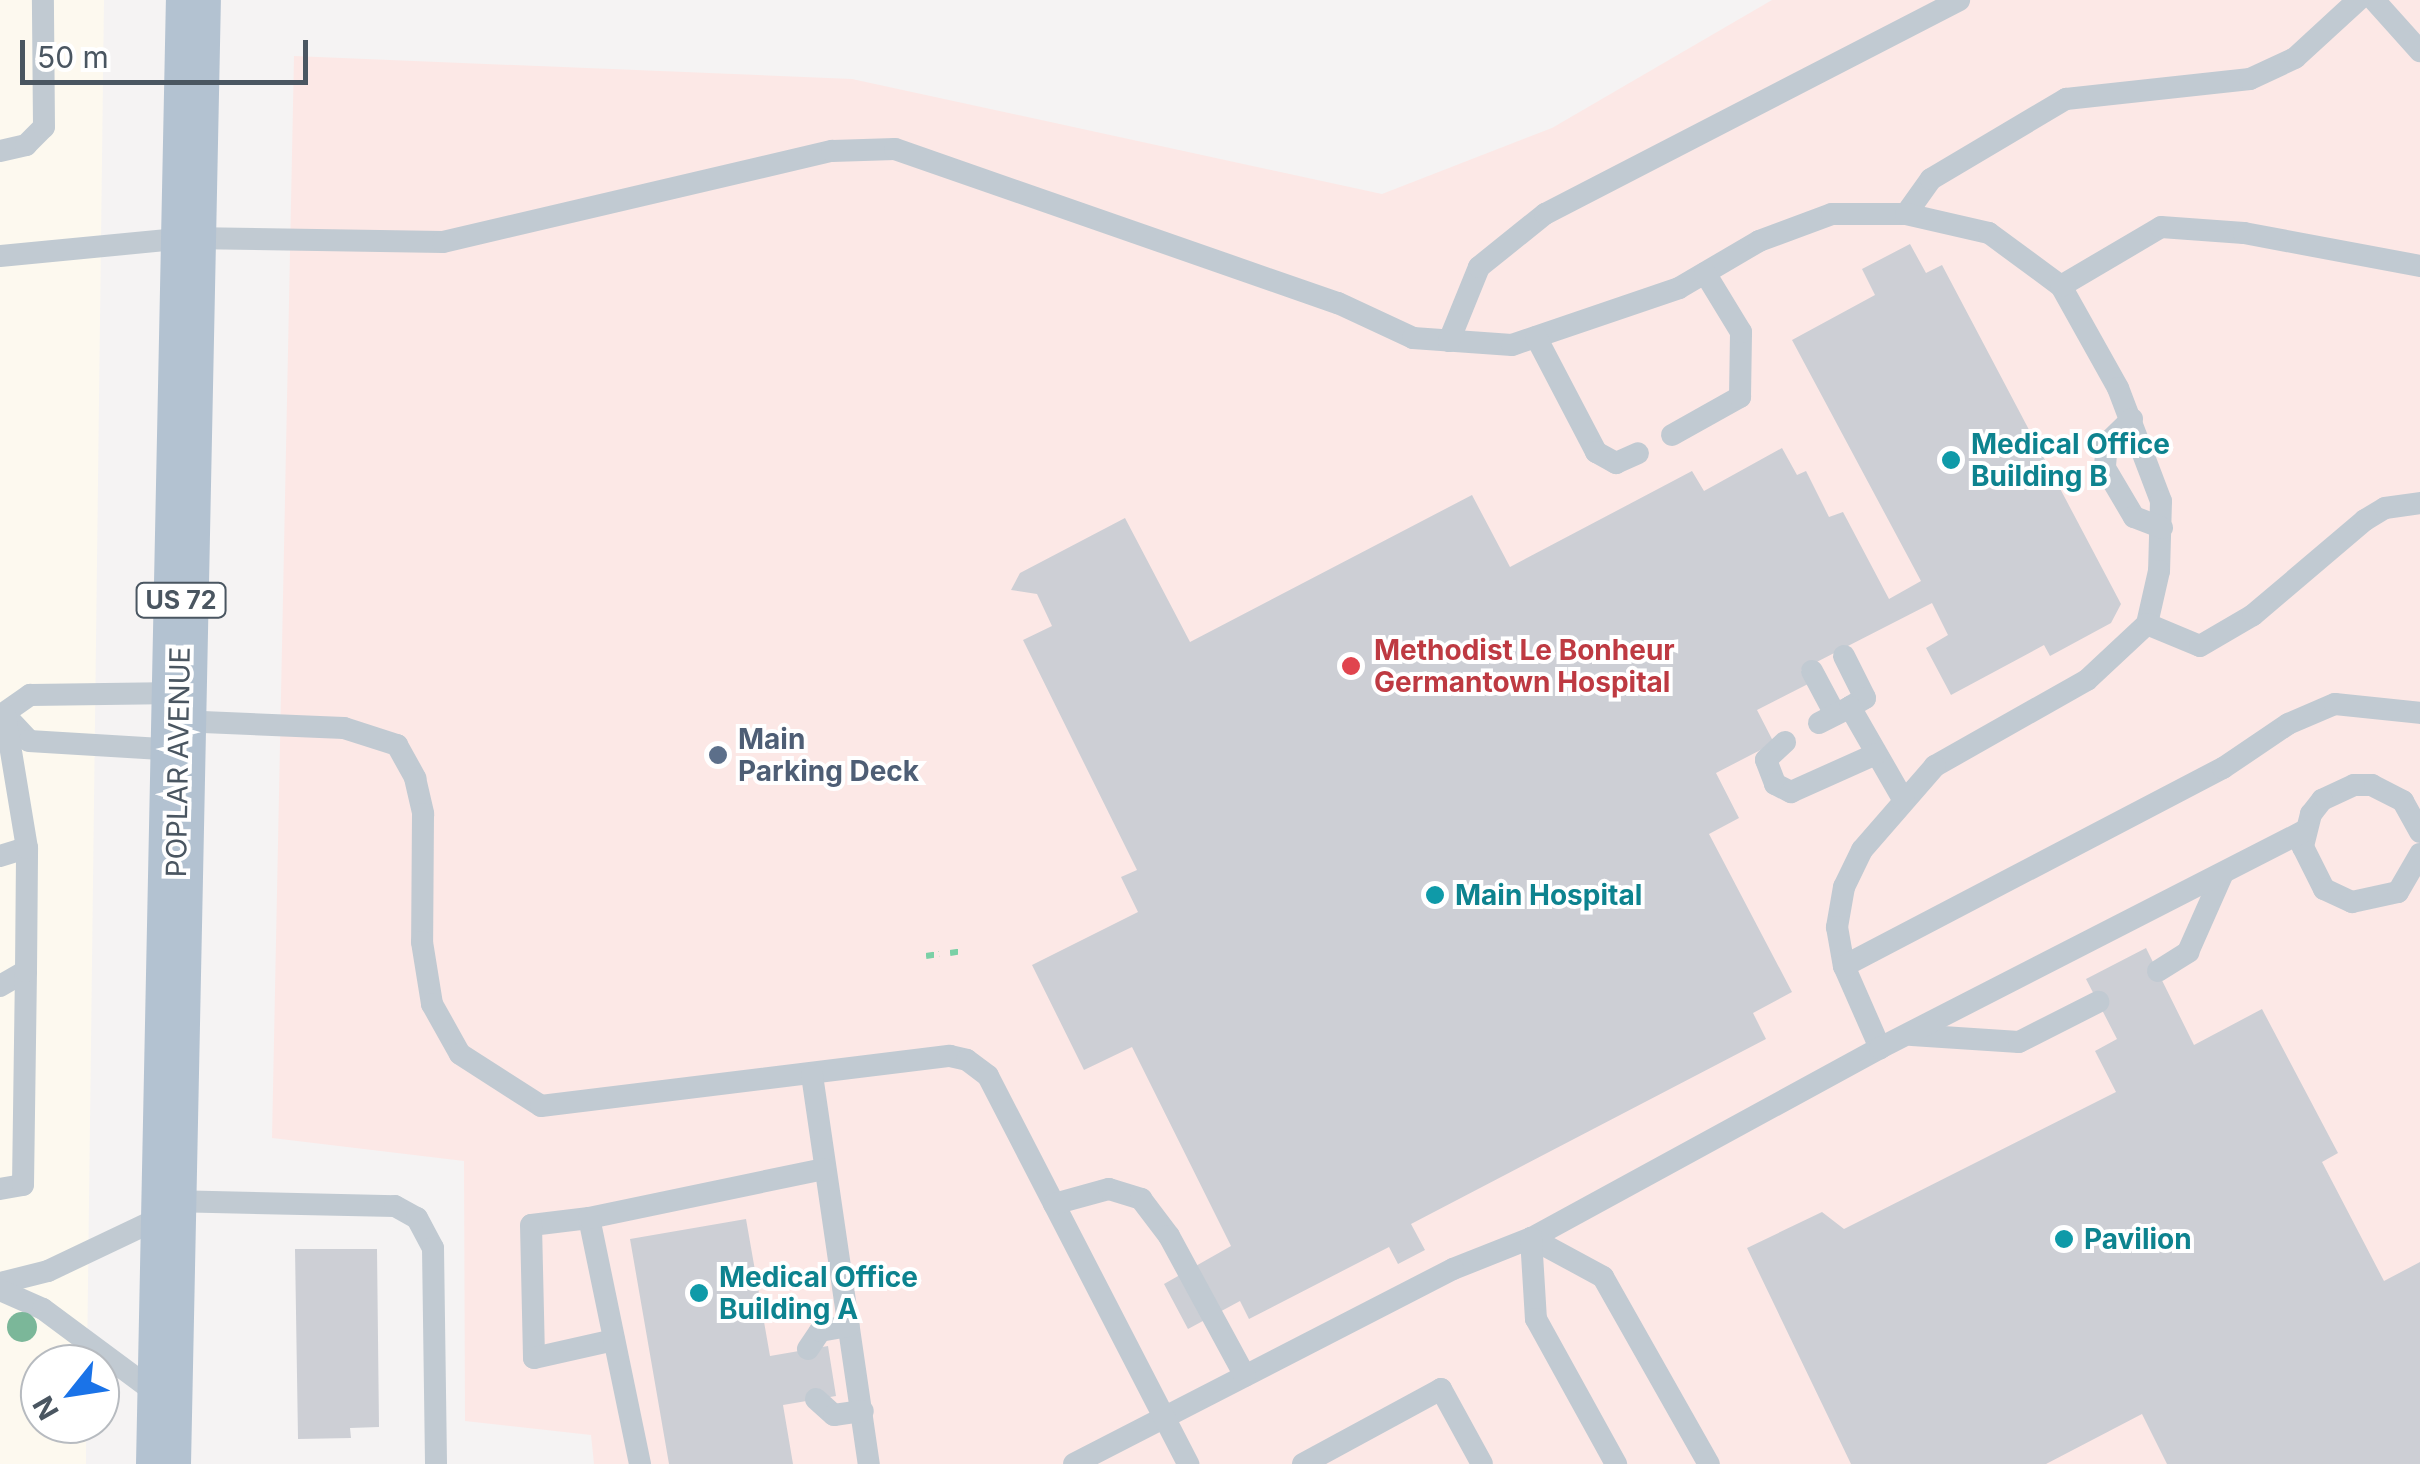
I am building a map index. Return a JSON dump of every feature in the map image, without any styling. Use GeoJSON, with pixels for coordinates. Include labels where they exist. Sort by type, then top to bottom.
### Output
{"type":"FeatureCollection","features":[{"type":"Feature","properties":{"kind":"main road","name":"POPLAR AVENUE"},"geometry":{"type":"LineString","coordinates":[[164,1464],[193,0]]}},
{"type":"Feature","properties":{"kind":"lane"},"geometry":{"type":"LineString","coordinates":[[0,151],[26,145],[44,126],[42,0]]}},
{"type":"Feature","properties":{"kind":"lane"},"geometry":{"type":"LineString","coordinates":[[1449,341],[1479,267],[1544,214],[1959,0]]}},
{"type":"Feature","properties":{"kind":"lane"},"geometry":{"type":"LineString","coordinates":[[1906,214],[1932,179],[2066,99],[2250,79],[2295,58],[2358,0]]}},
{"type":"Feature","properties":{"kind":"lane"},"geometry":{"type":"LineString","coordinates":[[2374,0],[2420,51]]}},
{"type":"Feature","properties":{"kind":"lane"},"geometry":{"type":"LineString","coordinates":[[0,256],[188,238],[444,242],[832,150],[895,149],[1338,303],[1412,338],[1512,346],[1705,273],[1759,241],[1832,214],[1906,214],[1989,233],[2061,286],[2132,419],[2161,501],[2162,528],[2147,624],[2087,680],[1935,766],[1862,850],[1844,886],[1838,927],[1844,966],[1880,1048]]}},
{"type":"Feature","properties":{"kind":"lane"},"geometry":{"type":"LineString","coordinates":[[2061,286],[2161,227],[2244,233],[2420,266]]}},
{"type":"Feature","properties":{"kind":"lane"},"geometry":{"type":"LineString","coordinates":[[1672,436],[1740,397],[1742,332],[1705,273]]}},
{"type":"Feature","properties":{"kind":"lane"},"geometry":{"type":"LineString","coordinates":[[1536,337],[1596,452],[1616,463],[1638,453]]}},
{"type":"Feature","properties":{"kind":"lane"},"geometry":{"type":"LineString","coordinates":[[2132,419],[2107,443],[2105,468],[2134,518],[2162,528]]}},
{"type":"Feature","properties":{"kind":"lane"},"geometry":{"type":"LineString","coordinates":[[2147,624],[2200,646],[2253,616],[2365,520],[2385,508],[2420,503]]}},
{"type":"Feature","properties":{"kind":"lane"},"geometry":{"type":"LineString","coordinates":[[1835,715],[1865,698],[1844,656]]}},
{"type":"Feature","properties":{"kind":"lane"},"geometry":{"type":"LineString","coordinates":[[1812,670],[1835,715],[1876,754],[1904,801]]}},
{"type":"Feature","properties":{"kind":"lane"},"geometry":{"type":"LineString","coordinates":[[3,715],[30,695],[179,721],[344,728],[397,744],[415,778],[423,814],[422,942],[432,1004],[460,1054],[502,1086],[541,1106],[950,1056],[967,1060],[988,1076],[1188,1464]]}},
{"type":"Feature","properties":{"kind":"lane"},"geometry":{"type":"LineString","coordinates":[[1844,966],[2223,768],[2288,724],[2335,704],[2420,713]]}},
{"type":"Feature","properties":{"kind":"lane"},"geometry":{"type":"LineString","coordinates":[[3,715],[29,741],[179,721]]}},
{"type":"Feature","properties":{"kind":"lane"},"geometry":{"type":"LineString","coordinates":[[0,1188],[22,1185],[27,848],[3,715]]}},
{"type":"Feature","properties":{"kind":"lane"},"geometry":{"type":"LineString","coordinates":[[1785,742],[1766,760],[1775,784],[1791,792],[1876,754]]}},
{"type":"Feature","properties":{"kind":"lane"},"geometry":{"type":"LineString","coordinates":[[2420,832],[2403,801],[2372,785],[2337,790],[2311,814],[2304,831],[2313,876],[2352,902],[2398,892],[2420,854]]}},
{"type":"Feature","properties":{"kind":"lane"},"geometry":{"type":"LineString","coordinates":[[1074,1464],[1453,1269],[1531,1238],[1880,1048],[2304,831]]}},
{"type":"Feature","properties":{"kind":"lane"},"geometry":{"type":"LineString","coordinates":[[0,856],[27,848]]}},
{"type":"Feature","properties":{"kind":"lane"},"geometry":{"type":"LineString","coordinates":[[2158,971],[2188,952],[2224,873]]}},
{"type":"Feature","properties":{"kind":"lane"},"geometry":{"type":"LineString","coordinates":[[0,986],[26,971]]}},
{"type":"Feature","properties":{"kind":"lane"},"geometry":{"type":"LineString","coordinates":[[1908,1034],[2019,1042],[2098,1002]]}},
{"type":"Feature","properties":{"kind":"lane"},"geometry":{"type":"LineString","coordinates":[[812,1075],[870,1464]]}},
{"type":"Feature","properties":{"kind":"lane"},"geometry":{"type":"LineString","coordinates":[[614,1340],[534,1358],[532,1225],[588,1218],[824,1169]]}},
{"type":"Feature","properties":{"kind":"lane"},"geometry":{"type":"LineString","coordinates":[[1054,1204],[1108,1189],[1142,1200],[1169,1236],[1245,1376]]}},
{"type":"Feature","properties":{"kind":"lane"},"geometry":{"type":"LineString","coordinates":[[0,1286],[48,1271],[169,1207],[395,1206],[417,1218],[433,1248],[436,1464]]}},
{"type":"Feature","properties":{"kind":"lane"},"geometry":{"type":"LineString","coordinates":[[588,1218],[640,1464]]}},
{"type":"Feature","properties":{"kind":"lane"},"geometry":{"type":"LineString","coordinates":[[1531,1238],[1536,1318],[1616,1464]]}},
{"type":"Feature","properties":{"kind":"lane"},"geometry":{"type":"LineString","coordinates":[[1531,1238],[1604,1277],[1709,1464]]}},
{"type":"Feature","properties":{"kind":"lane"},"geometry":{"type":"LineString","coordinates":[[0,1286],[43,1308],[165,1399]]}},
{"type":"Feature","properties":{"kind":"lane"},"geometry":{"type":"LineString","coordinates":[[808,1350],[820,1331],[849,1326]]}},
{"type":"Feature","properties":{"kind":"lane"},"geometry":{"type":"LineString","coordinates":[[1303,1464],[1441,1389],[1482,1464]]}},
{"type":"Feature","properties":{"kind":"lane"},"geometry":{"type":"LineString","coordinates":[[816,1399],[834,1416],[863,1411]]}},
{"type":"Feature","properties":{"kind":"path"},"geometry":{"type":"LineString","coordinates":[[950,952],[962,951]]}},
{"type":"Feature","properties":{"kind":"path"},"geometry":{"type":"LineString","coordinates":[[926,956],[939,954]]}},
{"type":"Feature","properties":{"kind":"shaded area"},"geometry":{"type":"Polygon","coordinates":[[[0,0],[104,0],[87,1344],[20,1344],[20,1444],[86,1444],[86,1464],[0,1464],[0,0]]]}},
{"type":"Feature","properties":{"kind":"shaded area","name":"Methodist Le Bonheur Germantown Hospital"},"geometry":{"type":"Polygon","coordinates":[[[1772,0],[2420,0],[2420,1464],[594,1464],[591,1435],[465,1421],[464,1161],[272,1138],[294,56],[852,79],[1382,194],[1552,128],[1772,0]]]}},
{"type":"Feature","properties":{"kind":"building","name":"Main Hospital"},"geometry":{"type":"Polygon","coordinates":[[[1910,244],[1926,273],[1942,265],[2121,604],[2111,623],[2050,656],[2044,645],[1951,695],[1926,648],[1948,635],[1932,603],[1801,670],[1808,684],[1757,710],[1774,743],[1716,773],[1739,818],[1709,834],[1792,992],[1753,1013],[1766,1039],[1411,1224],[1425,1250],[1398,1264],[1389,1247],[1249,1319],[1240,1301],[1188,1329],[1164,1284],[1231,1246],[1132,1047],[1084,1070],[1032,965],[1138,912],[1121,877],[1137,870],[1023,640],[1052,626],[1037,594],[1011,590],[1020,573],[1125,518],[1190,642],[1472,495],[1510,567],[1692,471],[1704,491],[1782,448],[1797,475],[1806,471],[1829,517],[1843,512],[1889,599],[1921,581],[1792,340],[1875,295],[1862,269],[1910,244]]]}},
{"type":"Feature","properties":{"kind":"building","name":"Pavilion"},"geometry":{"type":"Polygon","coordinates":[[[2146,948],[2194,1045],[2262,1009],[2338,1153],[2322,1162],[2384,1281],[2420,1262],[2420,1464],[2167,1464],[2142,1414],[2046,1464],[1851,1464],[1747,1248],[1822,1212],[1844,1229],[2116,1092],[2095,1051],[2117,1039],[2086,979],[2146,948]]]}},
{"type":"Feature","properties":{"kind":"building","name":"Medical Office Building A"},"geometry":{"type":"Polygon","coordinates":[[[746,1219],[770,1356],[828,1346],[836,1396],[783,1405],[793,1464],[669,1464],[630,1239],[746,1219]]]}},
{"type":"Feature","properties":{"kind":"building"},"geometry":{"type":"Polygon","coordinates":[[[295,1249],[377,1249],[379,1427],[350,1428],[351,1438],[298,1439],[295,1249]]]}},
{"type":"Feature","properties":{"kind":"place","name":"Medical Office Building B"},"geometry":{"type":"Point","coordinates":[1951,460]}},
{"type":"Feature","properties":{"kind":"place","name":"Methodist Le Bonheur Germantown Hospital"},"geometry":{"type":"Point","coordinates":[1351,666]}},
{"type":"Feature","properties":{"kind":"place","name":"Main Parking Deck"},"geometry":{"type":"Point","coordinates":[718,755]}},
{"type":"Feature","properties":{"kind":"place","name":"Main Hospital"},"geometry":{"type":"Point","coordinates":[1435,895]}},
{"type":"Feature","properties":{"kind":"place","name":"Pavilion"},"geometry":{"type":"Point","coordinates":[2064,1239]}},
{"type":"Feature","properties":{"kind":"place","name":"Medical Office Building A"},"geometry":{"type":"Point","coordinates":[699,1293]}}]}
